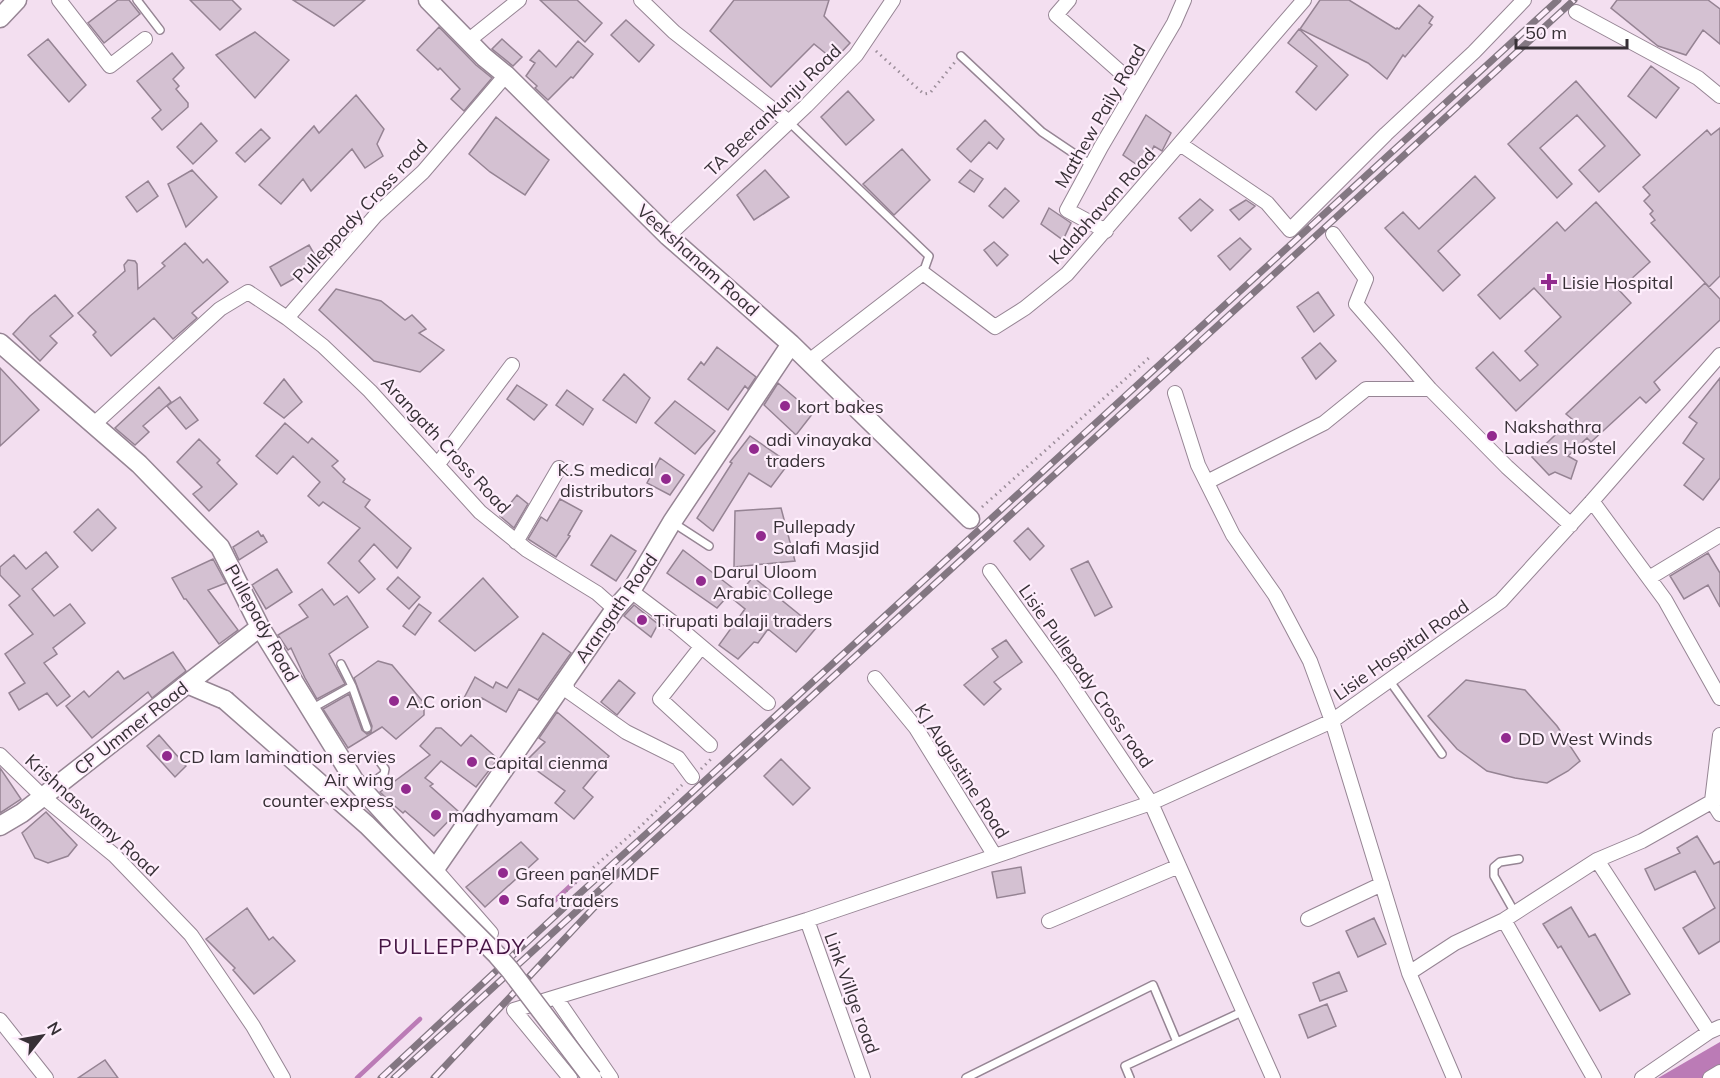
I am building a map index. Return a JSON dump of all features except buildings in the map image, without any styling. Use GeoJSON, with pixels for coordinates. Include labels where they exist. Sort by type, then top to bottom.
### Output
{"type":"FeatureCollection","features":[{"type":"Feature","properties":{"kind":"street"},"geometry":{"type":"LineString","coordinates":[[0,18],[17,0]]}},
{"type":"Feature","properties":{"kind":"street"},"geometry":{"type":"LineString","coordinates":[[59,0],[110,66],[145,39]]}},
{"type":"Feature","properties":{"kind":"street","name":"Veekshanam Road"},"geometry":{"type":"LineString","coordinates":[[428,0],[668,236],[792,344],[970,519]]}},
{"type":"Feature","properties":{"kind":"street"},"geometry":{"type":"LineString","coordinates":[[469,40],[519,0]]}},
{"type":"Feature","properties":{"kind":"street"},"geometry":{"type":"LineString","coordinates":[[641,0],[674,32],[789,122]]}},
{"type":"Feature","properties":{"kind":"street","name":"TA Beerankunju Road"},"geometry":{"type":"LineString","coordinates":[[668,236],[856,55],[893,0]]}},
{"type":"Feature","properties":{"kind":"street"},"geometry":{"type":"LineString","coordinates":[[1069,0],[1056,15],[1136,86]]}},
{"type":"Feature","properties":{"kind":"street","name":"Mathew Paily Road"},"geometry":{"type":"LineString","coordinates":[[1106,231],[1067,210],[1136,86],[1174,24],[1184,0]]}},
{"type":"Feature","properties":{"kind":"street","name":"Kalabhavan Road"},"geometry":{"type":"LineString","coordinates":[[923,273],[995,327],[1025,308],[1067,274],[1106,231],[1304,0]]}},
{"type":"Feature","properties":{"kind":"street"},"geometry":{"type":"LineString","coordinates":[[1180,144],[1267,203],[1290,230],[1386,134],[1474,52],[1524,0]]}},
{"type":"Feature","properties":{"kind":"street"},"geometry":{"type":"LineString","coordinates":[[1576,12],[1698,78],[1720,96]]}},
{"type":"Feature","properties":{"kind":"street","name":"Pulleppady Cross road"},"geometry":{"type":"LineString","coordinates":[[287,318],[376,215],[423,172],[506,75]]}},
{"type":"Feature","properties":{"kind":"street"},"geometry":{"type":"LineString","coordinates":[[1333,234],[1366,279],[1356,304],[1430,389],[1508,467],[1571,525]]}},
{"type":"Feature","properties":{"kind":"street"},"geometry":{"type":"LineString","coordinates":[[810,362],[923,273]]}},
{"type":"Feature","properties":{"kind":"street"},"geometry":{"type":"LineString","coordinates":[[93,425],[220,309],[248,292],[287,318]]}},
{"type":"Feature","properties":{"kind":"street","name":"Arangath Cross Road"},"geometry":{"type":"LineString","coordinates":[[287,318],[323,346],[370,391],[480,512],[527,550],[597,593],[615,609]]}},
{"type":"Feature","properties":{"kind":"street","name":"Pullepady Road"},"geometry":{"type":"LineString","coordinates":[[0,343],[139,464],[220,547],[260,627],[354,780],[491,933]]}},
{"type":"Feature","properties":{"kind":"street","name":"Arangath Road"},"geometry":{"type":"LineString","coordinates":[[435,868],[615,609],[631,591],[672,522],[792,344]]}},
{"type":"Feature","properties":{"kind":"street","name":"Lisie Hospital Road"},"geometry":{"type":"LineString","coordinates":[[1454,1078],[1409,972],[1332,721],[1501,601],[1720,355]]}},
{"type":"Feature","properties":{"kind":"street"},"geometry":{"type":"LineString","coordinates":[[438,464],[512,365]]}},
{"type":"Feature","properties":{"kind":"street"},"geometry":{"type":"LineString","coordinates":[[1207,482],[1324,423],[1366,389],[1430,389]]}},
{"type":"Feature","properties":{"kind":"street"},"geometry":{"type":"LineString","coordinates":[[567,1077],[514,1010],[807,920],[1151,803],[1332,721],[1310,661],[1275,595],[1233,535],[1198,465],[1175,393]]}},
{"type":"Feature","properties":{"kind":"street"},"geometry":{"type":"LineString","coordinates":[[516,542],[559,468]]}},
{"type":"Feature","properties":{"kind":"street"},"geometry":{"type":"LineString","coordinates":[[1592,501],[1665,600],[1715,676],[1720,698]]}},
{"type":"Feature","properties":{"kind":"street"},"geometry":{"type":"LineString","coordinates":[[1649,578],[1720,535]]}},
{"type":"Feature","properties":{"kind":"street","name":"Lisie Pullepady Cross road"},"geometry":{"type":"LineString","coordinates":[[990,571],[1063,672],[1151,803],[1273,1078]]}},
{"type":"Feature","properties":{"kind":"street"},"geometry":{"type":"LineString","coordinates":[[631,591],[676,625],[768,704]]}},
{"type":"Feature","properties":{"kind":"street","name":"CP Ummer Road"},"geometry":{"type":"LineString","coordinates":[[0,826],[22,813],[260,627]]}},
{"type":"Feature","properties":{"kind":"street"},"geometry":{"type":"LineString","coordinates":[[701,647],[660,699],[713,751]]}},
{"type":"Feature","properties":{"kind":"street"},"geometry":{"type":"LineString","coordinates":[[207,669],[225,700]]}},
{"type":"Feature","properties":{"kind":"street","name":"KJ Augustine Road"},"geometry":{"type":"LineString","coordinates":[[875,678],[916,728],[995,856]]}},
{"type":"Feature","properties":{"kind":"street"},"geometry":{"type":"LineString","coordinates":[[565,681],[568,691],[618,727],[678,758],[692,777]]}},
{"type":"Feature","properties":{"kind":"street"},"geometry":{"type":"LineString","coordinates":[[187,684],[225,700],[368,825],[497,956],[592,1078]]}},
{"type":"Feature","properties":{"kind":"street"},"geometry":{"type":"LineString","coordinates":[[1720,735],[1714,769],[1716,799],[1720,814]]}},
{"type":"Feature","properties":{"kind":"street","name":"Krishnaswamy Road"},"geometry":{"type":"LineString","coordinates":[[0,755],[42,796],[114,855],[191,935],[253,1026],[283,1078]]}},
{"type":"Feature","properties":{"kind":"street"},"geometry":{"type":"LineString","coordinates":[[1409,972],[1455,943],[1509,916],[1597,860],[1642,841],[1716,799]]}},
{"type":"Feature","properties":{"kind":"street"},"geometry":{"type":"LineString","coordinates":[[1597,860],[1714,1030],[1642,1078]]}},
{"type":"Feature","properties":{"kind":"street"},"geometry":{"type":"LineString","coordinates":[[1049,921],[1179,866]]}},
{"type":"Feature","properties":{"kind":"street"},"geometry":{"type":"LineString","coordinates":[[1308,919],[1382,884]]}},
{"type":"Feature","properties":{"kind":"street"},"geometry":{"type":"LineString","coordinates":[[1509,916],[1594,1078]]}},
{"type":"Feature","properties":{"kind":"street","name":"Link Villge road"},"geometry":{"type":"LineString","coordinates":[[807,920],[863,1078]]}},
{"type":"Feature","properties":{"kind":"street"},"geometry":{"type":"LineString","coordinates":[[556,998],[611,1078]]}},
{"type":"Feature","properties":{"kind":"street"},"geometry":{"type":"LineString","coordinates":[[0,1020],[46,1078]]}},
{"type":"Feature","properties":{"kind":"street"},"geometry":{"type":"LineString","coordinates":[[1710,1078],[1720,1072]]}},
{"type":"Feature","properties":{"kind":"lane"},"geometry":{"type":"LineString","coordinates":[[137,0],[160,30]]}},
{"type":"Feature","properties":{"kind":"lane"},"geometry":{"type":"LineString","coordinates":[[960,56],[1042,132],[1091,165]]}},
{"type":"Feature","properties":{"kind":"lane"},"geometry":{"type":"LineString","coordinates":[[789,122],[929,256],[923,273]]}},
{"type":"Feature","properties":{"kind":"lane"},"geometry":{"type":"LineString","coordinates":[[672,522],[709,546]]}},
{"type":"Feature","properties":{"kind":"lane"},"geometry":{"type":"LineString","coordinates":[[341,664],[352,686],[367,728]]}},
{"type":"Feature","properties":{"kind":"lane"},"geometry":{"type":"LineString","coordinates":[[1389,680],[1442,754]]}},
{"type":"Feature","properties":{"kind":"lane"},"geometry":{"type":"LineString","coordinates":[[311,709],[352,686]]}},
{"type":"Feature","properties":{"kind":"lane"},"geometry":{"type":"LineString","coordinates":[[363,789],[384,774],[385,769],[375,755]]}},
{"type":"Feature","properties":{"kind":"lane"},"geometry":{"type":"LineString","coordinates":[[1509,916],[1494,876],[1494,867],[1500,862],[1519,859]]}},
{"type":"Feature","properties":{"kind":"lane"},"geometry":{"type":"LineString","coordinates":[[966,1078],[1152,985],[1177,1042]]}},
{"type":"Feature","properties":{"kind":"lane"},"geometry":{"type":"LineString","coordinates":[[1130,1078],[1125,1066],[1244,1011]]}},
{"type":"Feature","properties":{"kind":"path"},"geometry":{"type":"LineString","coordinates":[[865,42],[924,94],[930,93],[960,56]]}},
{"type":"Feature","properties":{"kind":"path"},"geometry":{"type":"LineString","coordinates":[[970,519],[1079,418],[1151,356]]}},
{"type":"Feature","properties":{"kind":"path"},"geometry":{"type":"LineString","coordinates":[[548,907],[644,824],[692,777],[713,751]]}},
{"type":"Feature","properties":{"kind":"shaded area"},"geometry":{"type":"Polygon","coordinates":[[[1720,1042],[1720,1068],[1705,1078],[1658,1078],[1720,1042]]]}},
{"type":"Feature","properties":{"kind":"waterway"},"geometry":{"type":"LineString","coordinates":[[551,904],[585,872]]}},
{"type":"Feature","properties":{"kind":"waterway"},"geometry":{"type":"LineString","coordinates":[[357,1078],[420,1019]]}},
{"type":"Feature","properties":{"kind":"railway"},"geometry":{"type":"LineString","coordinates":[[381,1078],[568,904],[1558,0]]}},
{"type":"Feature","properties":{"kind":"railway"},"geometry":{"type":"LineString","coordinates":[[394,1078],[1574,0]]}},
{"type":"Feature","properties":{"kind":"railway"},"geometry":{"type":"LineString","coordinates":[[434,1078],[602,899]]}},
{"type":"Feature","properties":{"kind":"place","name":"Lisie Hospital"},"geometry":{"type":"Point","coordinates":[1549,282]}},
{"type":"Feature","properties":{"kind":"place","name":"kort bakes"},"geometry":{"type":"Point","coordinates":[785,406]}},
{"type":"Feature","properties":{"kind":"place","name":"Nakshathra Ladies Hostel"},"geometry":{"type":"Point","coordinates":[1492,436]}},
{"type":"Feature","properties":{"kind":"place","name":"adi vinayaka traders"},"geometry":{"type":"Point","coordinates":[754,449]}},
{"type":"Feature","properties":{"kind":"place","name":"K.S medical distributors"},"geometry":{"type":"Point","coordinates":[666,479]}},
{"type":"Feature","properties":{"kind":"place","name":"Pullepady Salafi Masjid"},"geometry":{"type":"Point","coordinates":[761,536]}},
{"type":"Feature","properties":{"kind":"place","name":"Darul Uloom Arabic College"},"geometry":{"type":"Point","coordinates":[701,581]}},
{"type":"Feature","properties":{"kind":"place","name":"Tirupati balaji traders"},"geometry":{"type":"Point","coordinates":[642,620]}},
{"type":"Feature","properties":{"kind":"place","name":"A.C orion"},"geometry":{"type":"Point","coordinates":[394,701]}},
{"type":"Feature","properties":{"kind":"place","name":"DD West Winds"},"geometry":{"type":"Point","coordinates":[1506,738]}},
{"type":"Feature","properties":{"kind":"place","name":"CD lam lamination servies"},"geometry":{"type":"Point","coordinates":[167,756]}},
{"type":"Feature","properties":{"kind":"place","name":"Capital cienma"},"geometry":{"type":"Point","coordinates":[472,762]}},
{"type":"Feature","properties":{"kind":"place","name":"Air wing counter express"},"geometry":{"type":"Point","coordinates":[406,789]}},
{"type":"Feature","properties":{"kind":"place","name":"madhyamam"},"geometry":{"type":"Point","coordinates":[436,815]}},
{"type":"Feature","properties":{"kind":"place","name":"Green panel MDF"},"geometry":{"type":"Point","coordinates":[503,873]}},
{"type":"Feature","properties":{"kind":"place","name":"Safa traders"},"geometry":{"type":"Point","coordinates":[504,900]}},
{"type":"Feature","properties":{"kind":"district","name":"PULLEPPADY"},"geometry":{"type":"Point","coordinates":[452,946]}}]}
